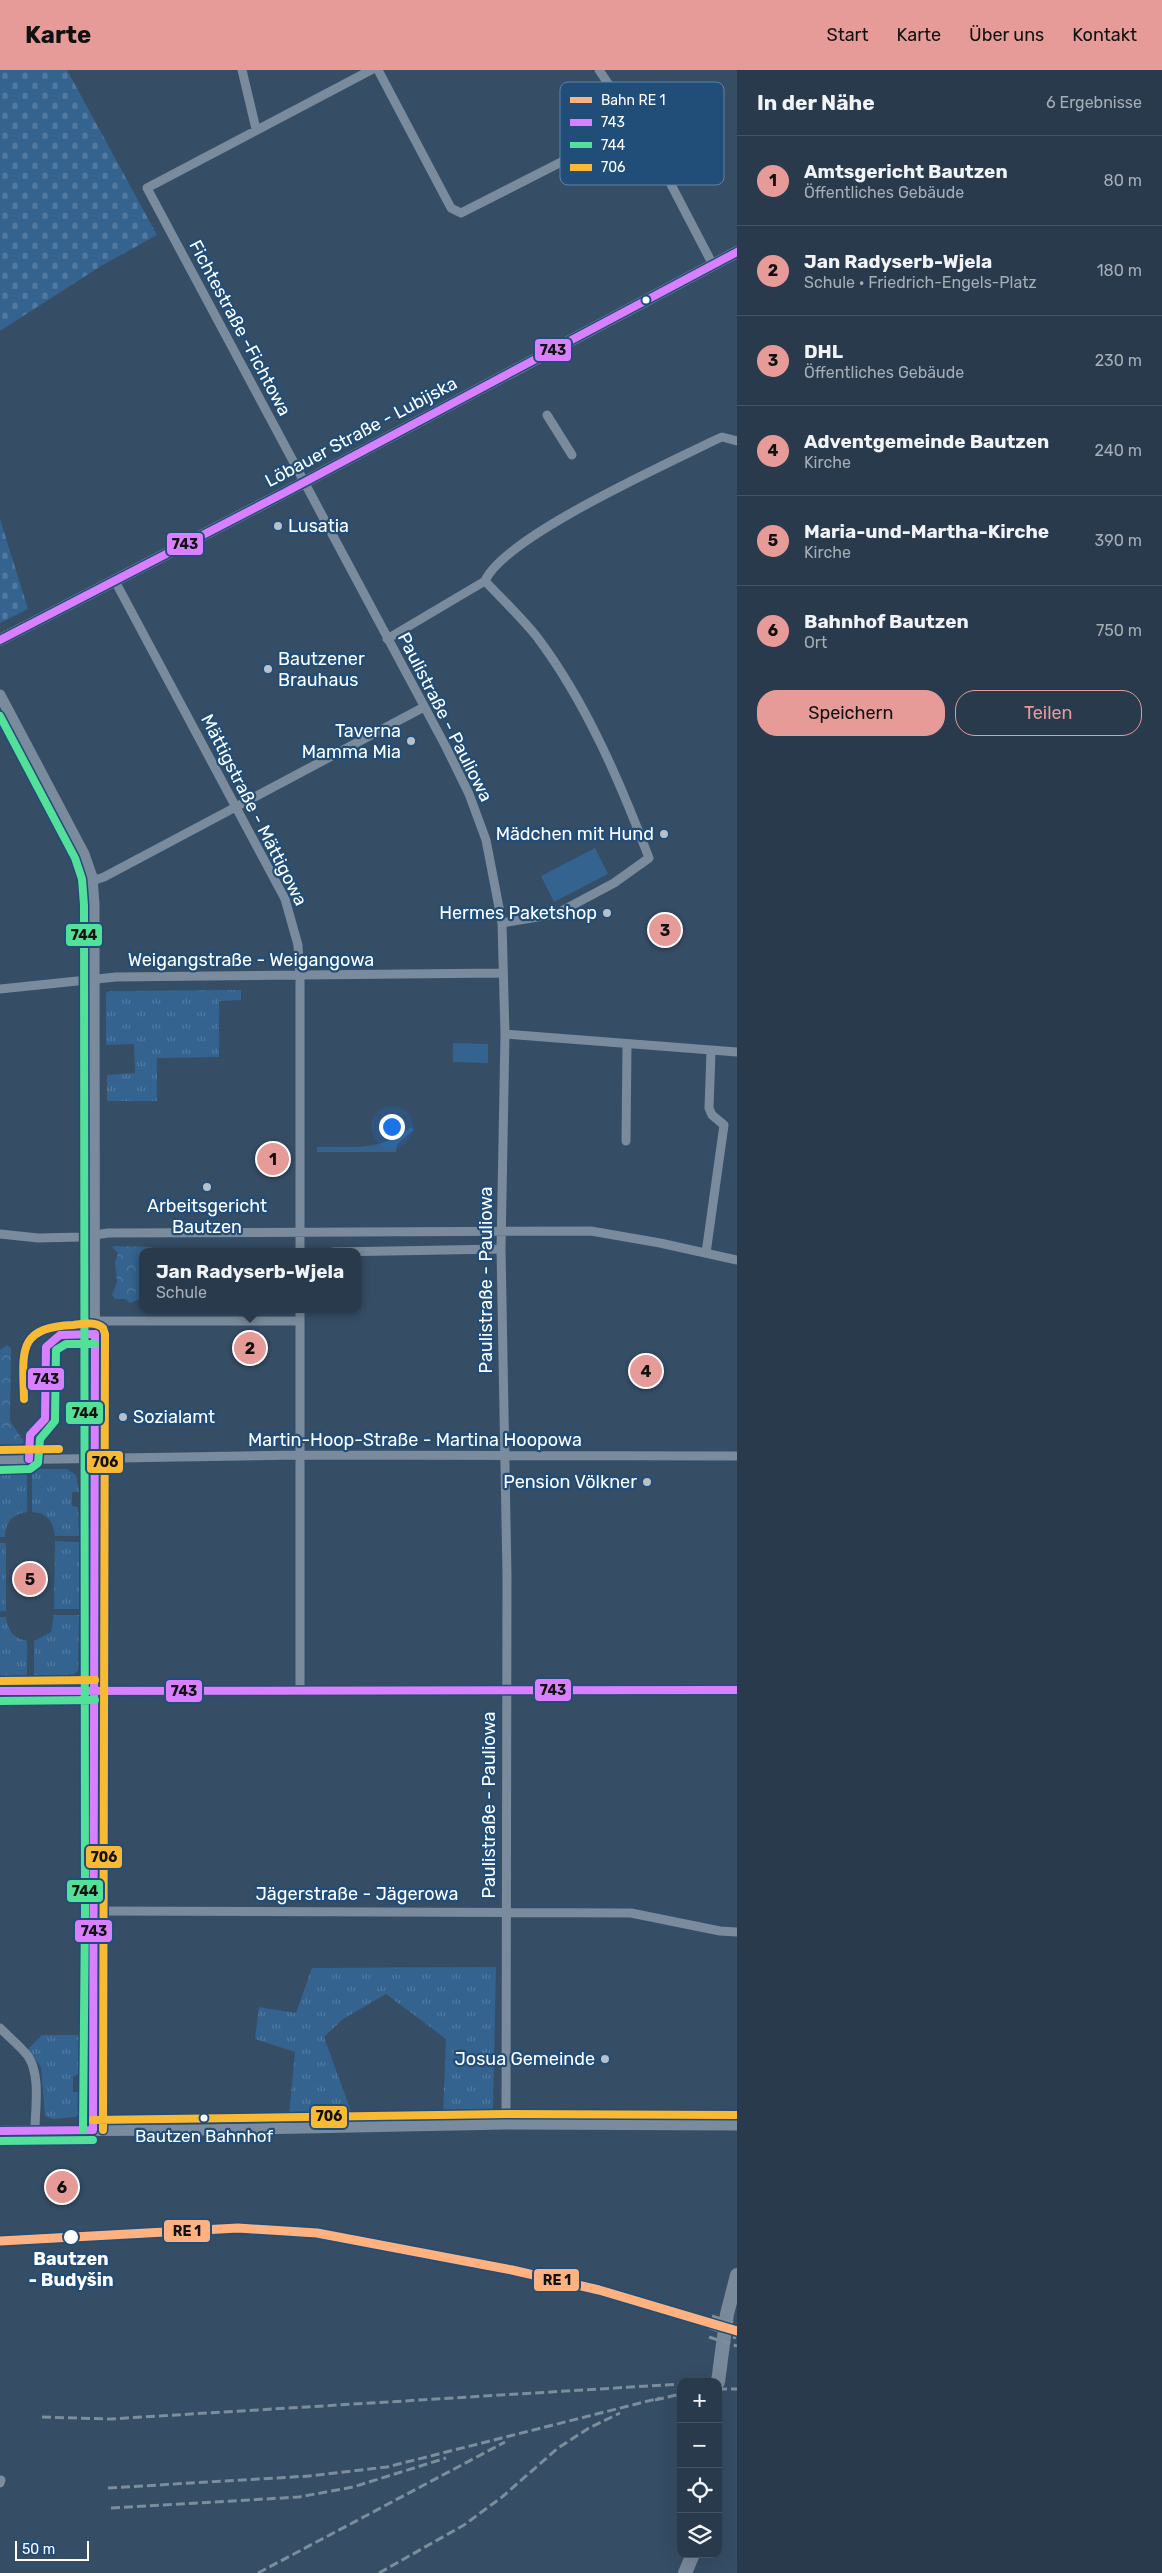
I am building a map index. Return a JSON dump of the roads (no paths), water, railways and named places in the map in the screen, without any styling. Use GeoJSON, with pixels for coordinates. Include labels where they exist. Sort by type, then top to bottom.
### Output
{"type":"FeatureCollection","features":[{"type":"Feature","properties":{"kind":"main road","name":"Löbauer Straße - Lubijska"},"geometry":{"type":"LineString","coordinates":[[0,640],[304,482],[737,252]]}},
{"type":"Feature","properties":{"kind":"main road"},"geometry":{"type":"LineString","coordinates":[[719,2378],[728,2314],[737,2275]]}},
{"type":"Feature","properties":{"kind":"main road"},"geometry":{"type":"LineString","coordinates":[[685,2573],[691,2558]]}},
{"type":"Feature","properties":{"kind":"street"},"geometry":{"type":"LineString","coordinates":[[242,70],[256,129],[371,70]]}},
{"type":"Feature","properties":{"kind":"street"},"geometry":{"type":"LineString","coordinates":[[378,70],[451,208],[461,213],[560,163]]}},
{"type":"Feature","properties":{"kind":"street"},"geometry":{"type":"LineString","coordinates":[[599,70],[607,82]]}},
{"type":"Feature","properties":{"kind":"street","name":"Fichtestraße -Fichtowa"},"geometry":{"type":"LineString","coordinates":[[256,129],[147,188],[304,482]]}},
{"type":"Feature","properties":{"kind":"street"},"geometry":{"type":"LineString","coordinates":[[672,185],[713,265]]}},
{"type":"Feature","properties":{"kind":"street"},"geometry":{"type":"LineString","coordinates":[[547,415],[572,456]]}},
{"type":"Feature","properties":{"kind":"street"},"geometry":{"type":"LineString","coordinates":[[387,639],[485,581],[489,571],[525,542],[562,518],[713,441],[722,438],[737,441]]}},
{"type":"Feature","properties":{"kind":"street","name":"Paulistraße - Pauliowa"},"geometry":{"type":"LineString","coordinates":[[304,482],[469,794],[486,840],[502,923],[504,1034],[501,1249],[507,1575],[506,2124]]}},
{"type":"Feature","properties":{"kind":"street","name":"Mättigstraße - Mättigowa"},"geometry":{"type":"LineString","coordinates":[[115,581],[236,806],[290,912],[298,945],[300,976],[300,1248]]}},
{"type":"Feature","properties":{"kind":"street"},"geometry":{"type":"LineString","coordinates":[[485,581],[536,636],[564,677],[626,800],[649,858],[608,886],[556,914],[502,923]]}},
{"type":"Feature","properties":{"kind":"street"},"geometry":{"type":"LineString","coordinates":[[0,696],[84,854],[92,881],[95,1236],[93,1459],[95,1910],[93,2130]]}},
{"type":"Feature","properties":{"kind":"street"},"geometry":{"type":"LineString","coordinates":[[92,881],[104,877],[424,707]]}},
{"type":"Feature","properties":{"kind":"street","name":"Weigangstraße - Weigangowa"},"geometry":{"type":"LineString","coordinates":[[0,989],[94,978],[503,973]]}},
{"type":"Feature","properties":{"kind":"street"},"geometry":{"type":"LineString","coordinates":[[504,1034],[737,1052]]}},
{"type":"Feature","properties":{"kind":"street"},"geometry":{"type":"LineString","coordinates":[[626,1142],[627,1045]]}},
{"type":"Feature","properties":{"kind":"street"},"geometry":{"type":"LineString","coordinates":[[706,1253],[724,1125],[712,1115],[709,1108],[711,1051]]}},
{"type":"Feature","properties":{"kind":"street"},"geometry":{"type":"LineString","coordinates":[[0,1234],[38,1238],[95,1236],[108,1233],[591,1231],[623,1235],[737,1260]]}},
{"type":"Feature","properties":{"kind":"street"},"geometry":{"type":"LineString","coordinates":[[361,1252],[501,1249]]}},
{"type":"Feature","properties":{"kind":"street"},"geometry":{"type":"LineString","coordinates":[[300,1313],[300,1690]]}},
{"type":"Feature","properties":{"kind":"street"},"geometry":{"type":"LineString","coordinates":[[95,1321],[300,1321]]}},
{"type":"Feature","properties":{"kind":"street","name":"Martin-Hoop-Straße - Martina Hoopowa"},"geometry":{"type":"LineString","coordinates":[[0,1460],[300,1455],[737,1456]]}},
{"type":"Feature","properties":{"kind":"street"},"geometry":{"type":"LineString","coordinates":[[0,1691],[737,1690]]}},
{"type":"Feature","properties":{"kind":"street","name":"Jägerstraße - Jägerowa"},"geometry":{"type":"LineString","coordinates":[[95,1910],[631,1913],[720,1931],[737,1932]]}},
{"type":"Feature","properties":{"kind":"street"},"geometry":{"type":"LineString","coordinates":[[0,2028],[23,2051],[32,2064],[35,2076],[35,2130]]}},
{"type":"Feature","properties":{"kind":"street"},"geometry":{"type":"LineString","coordinates":[[0,2131],[506,2124],[737,2124]]}},
{"type":"Feature","properties":{"kind":"railway"},"geometry":{"type":"LineString","coordinates":[[648,2304],[736,2338]]}},
{"type":"Feature","properties":{"kind":"railway"},"geometry":{"type":"LineString","coordinates":[[712,2316],[737,2324]]}},
{"type":"Feature","properties":{"kind":"railway"},"geometry":{"type":"LineString","coordinates":[[709,2337],[737,2346]]}},
{"type":"Feature","properties":{"kind":"railway"},"geometry":{"type":"LineString","coordinates":[[42,2417],[110,2419],[677,2384]]}},
{"type":"Feature","properties":{"kind":"railway"},"geometry":{"type":"LineString","coordinates":[[722,2389],[737,2389]]}},
{"type":"Feature","properties":{"kind":"railway"},"geometry":{"type":"LineString","coordinates":[[655,2400],[677,2395]]}},
{"type":"Feature","properties":{"kind":"railway"},"geometry":{"type":"LineString","coordinates":[[108,2488],[309,2476],[387,2467],[660,2398]]}},
{"type":"Feature","properties":{"kind":"railway"},"geometry":{"type":"LineString","coordinates":[[379,2573],[464,2525],[502,2497],[558,2448],[589,2428],[620,2413]]}},
{"type":"Feature","properties":{"kind":"railway"},"geometry":{"type":"LineString","coordinates":[[258,2573],[505,2442]]}},
{"type":"Feature","properties":{"kind":"railway"},"geometry":{"type":"LineString","coordinates":[[111,2508],[299,2497],[353,2487],[446,2458]]}},
{"type":"Feature","properties":{"kind":"place","name":"Lusatia"},"geometry":{"type":"Point","coordinates":[278,526]}},
{"type":"Feature","properties":{"kind":"place","name":"Bautzener Brauhaus"},"geometry":{"type":"Point","coordinates":[268,669]}},
{"type":"Feature","properties":{"kind":"place","name":"Taverna Mamma Mia"},"geometry":{"type":"Point","coordinates":[411,741]}},
{"type":"Feature","properties":{"kind":"place","name":"Mädchen mit Hund"},"geometry":{"type":"Point","coordinates":[664,834]}},
{"type":"Feature","properties":{"kind":"place","name":"Hermes Paketshop"},"geometry":{"type":"Point","coordinates":[607,913]}},
{"type":"Feature","properties":{"kind":"place","name":"DHL"},"geometry":{"type":"Point","coordinates":[665,930]}},
{"type":"Feature","properties":{"kind":"place","name":"Amtsgericht Bautzen"},"geometry":{"type":"Point","coordinates":[273,1159]}},
{"type":"Feature","properties":{"kind":"place","name":"Arbeitsgericht Bautzen"},"geometry":{"type":"Point","coordinates":[207,1187]}},
{"type":"Feature","properties":{"kind":"place","name":"Jan Radyserb-Wjela"},"geometry":{"type":"Point","coordinates":[250,1348]}},
{"type":"Feature","properties":{"kind":"place","name":"Adventgemeinde Bautzen"},"geometry":{"type":"Point","coordinates":[646,1371]}},
{"type":"Feature","properties":{"kind":"place","name":"Sozialamt"},"geometry":{"type":"Point","coordinates":[123,1417]}},
{"type":"Feature","properties":{"kind":"place","name":"Pension Völkner"},"geometry":{"type":"Point","coordinates":[647,1482]}},
{"type":"Feature","properties":{"kind":"place","name":"Maria-und-Martha-Kirche"},"geometry":{"type":"Point","coordinates":[30,1579]}},
{"type":"Feature","properties":{"kind":"place","name":"Josua Gemeinde"},"geometry":{"type":"Point","coordinates":[605,2059]}},
{"type":"Feature","properties":{"kind":"place","name":"Bautzen Bahnhof"},"geometry":{"type":"Point","coordinates":[204,2118]}},
{"type":"Feature","properties":{"kind":"place","name":"Bahnhof Bautzen"},"geometry":{"type":"Point","coordinates":[62,2187]}},
{"type":"Feature","properties":{"kind":"place","name":"Bautzen - Budyšin"},"geometry":{"type":"Point","coordinates":[71,2237]}}]}
